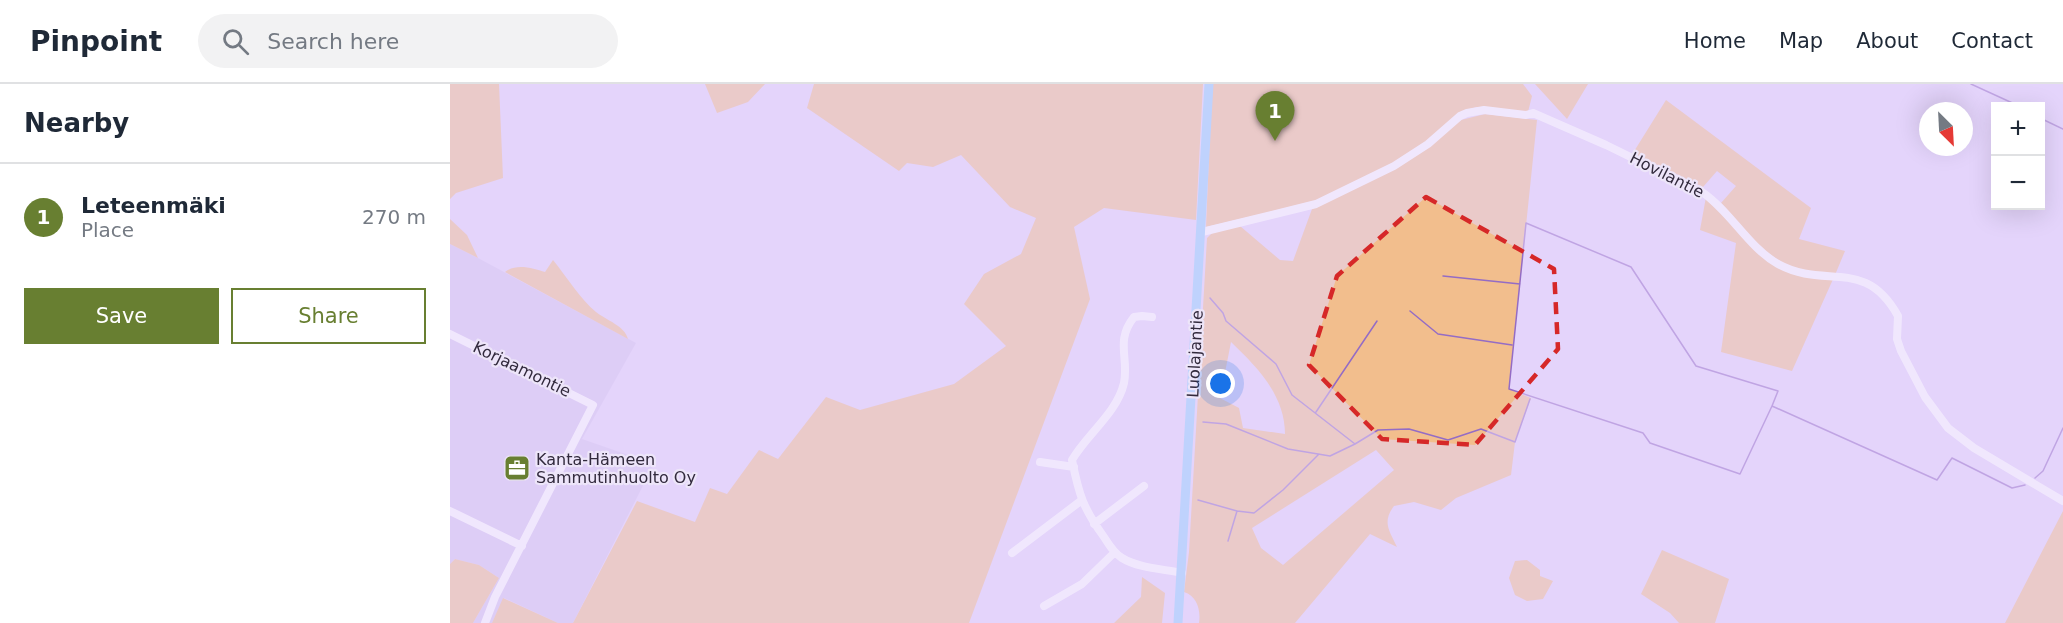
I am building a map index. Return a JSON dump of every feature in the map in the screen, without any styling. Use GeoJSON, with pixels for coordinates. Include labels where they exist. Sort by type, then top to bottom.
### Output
{"type":"FeatureCollection","features":[{"type":"Feature","properties":{"kind":"main road","name":"Luolajantie"},"geometry":{"type":"LineString","coordinates":[[1178,623],[1209,84]]}},
{"type":"Feature","properties":{"kind":"street","name":"Hovilantie"},"geometry":{"type":"LineString","coordinates":[[1202,232],[1316,204],[1394,166],[1428,144],[1460,116],[1467,113],[1484,110],[1526,115],[1533,113],[1606,145],[1702,192],[1726,213],[1762,253],[1793,272],[1851,277],[1865,281],[1894,308],[1898,316],[1897,339],[1901,351],[1925,397],[1948,428],[1974,448],[2063,501]]}},
{"type":"Feature","properties":{"kind":"street"},"geometry":{"type":"LineString","coordinates":[[1152,317],[1134,317],[1123,335],[1125,369],[1119,398],[1073,464],[1086,512],[1115,552],[1123,559],[1182,573]]}},
{"type":"Feature","properties":{"kind":"street","name":"Korjaamontie"},"geometry":{"type":"LineString","coordinates":[[450,334],[593,405],[522,546]]}},
{"type":"Feature","properties":{"kind":"street"},"geometry":{"type":"LineString","coordinates":[[1040,462],[1073,464]]}},
{"type":"Feature","properties":{"kind":"street"},"geometry":{"type":"LineString","coordinates":[[1094,524],[1144,486]]}},
{"type":"Feature","properties":{"kind":"street"},"geometry":{"type":"LineString","coordinates":[[1012,553],[1082,500]]}},
{"type":"Feature","properties":{"kind":"street"},"geometry":{"type":"LineString","coordinates":[[450,511],[522,546],[495,597],[485,623]]}},
{"type":"Feature","properties":{"kind":"street"},"geometry":{"type":"LineString","coordinates":[[1044,606],[1082,584],[1115,552]]}},
{"type":"Feature","properties":{"kind":"highlighted area"},"geometry":{"type":"Polygon","coordinates":[[[1426,197],[1554,269],[1558,349],[1475,445],[1382,439],[1309,365],[1337,276],[1426,197]]]}},
{"type":"Feature","properties":{"kind":"shaded area"},"geometry":{"type":"Polygon","coordinates":[[[450,84],[499,84],[503,178],[456,193],[450,199],[450,84]]]}},
{"type":"Feature","properties":{"kind":"shaded area"},"geometry":{"type":"Polygon","coordinates":[[[705,84],[765,84],[748,102],[717,113],[705,84]]]}},
{"type":"Feature","properties":{"kind":"shaded area"},"geometry":{"type":"Polygon","coordinates":[[[814,84],[1203,84],[1196,220],[1104,208],[1074,227],[1090,299],[969,623],[573,623],[637,501],[695,522],[710,488],[727,494],[759,450],[778,459],[826,397],[860,410],[954,384],[1006,346],[964,304],[984,274],[1021,254],[1036,218],[1010,207],[961,155],[933,167],[907,163],[899,171],[807,108],[814,84]]]}},
{"type":"Feature","properties":{"kind":"shaded area"},"geometry":{"type":"Polygon","coordinates":[[[1212,84],[1523,84],[1532,96],[1528,112],[1477,107],[1466,110],[1426,142],[1393,164],[1313,202],[1206,227],[1212,84]]]}},
{"type":"Feature","properties":{"kind":"shaded area"},"geometry":{"type":"Polygon","coordinates":[[[1535,84],[1588,84],[1567,119],[1535,84]]]}},
{"type":"Feature","properties":{"kind":"shaded area"},"geometry":{"type":"Polygon","coordinates":[[[1666,100],[1811,208],[1799,239],[1845,251],[1835,275],[1794,270],[1763,250],[1721,203],[1736,186],[1717,171],[1703,187],[1633,153],[1666,100]]]}},
{"type":"Feature","properties":{"kind":"shaded area"},"geometry":{"type":"Polygon","coordinates":[[[1485,114],[1537,120],[1509,389],[1531,398],[1515,442],[1511,475],[1456,498],[1441,510],[1414,502],[1394,506],[1388,517],[1388,526],[1397,547],[1370,534],[1295,623],[1199,623],[1197,604],[1184,592],[1189,552],[1207,238],[1212,233],[1240,226],[1280,260],[1293,261],[1312,209],[1364,184],[1461,120],[1485,114]],[[1231,342],[1220,398],[1239,408],[1243,428],[1285,434],[1284,420],[1275,394],[1260,372],[1231,342]],[[1376,450],[1252,528],[1261,548],[1283,565],[1394,470],[1376,450]]]}},
{"type":"Feature","properties":{"kind":"shaded area"},"geometry":{"type":"Polygon","coordinates":[[[1706,197],[1776,264],[1834,277],[1792,371],[1721,352],[1736,243],[1700,230],[1706,197]]]}},
{"type":"Feature","properties":{"kind":"shaded area"},"geometry":{"type":"Polygon","coordinates":[[[450,219],[467,235],[478,258],[450,244],[450,219]]]}},
{"type":"Feature","properties":{"kind":"shaded area"},"geometry":{"type":"Polygon","coordinates":[[[450,244],[636,343],[582,439],[654,464],[573,623],[558,623],[504,598],[492,623],[473,623],[499,578],[479,565],[455,559],[450,564],[450,244]]]}},
{"type":"Feature","properties":{"kind":"shaded area"},"geometry":{"type":"Polygon","coordinates":[[[553,260],[590,307],[623,330],[628,339],[505,272],[519,267],[545,272],[553,260]]]}},
{"type":"Feature","properties":{"kind":"shaded area"},"geometry":{"type":"Polygon","coordinates":[[[2063,511],[2063,623],[2005,623],[2063,511]]]}},
{"type":"Feature","properties":{"kind":"shaded area"},"geometry":{"type":"Polygon","coordinates":[[[1662,550],[1729,579],[1715,623],[1679,623],[1670,613],[1641,594],[1662,550]]]}},
{"type":"Feature","properties":{"kind":"shaded area"},"geometry":{"type":"Polygon","coordinates":[[[455,559],[479,565],[499,578],[473,623],[450,623],[450,564],[455,559]]]}},
{"type":"Feature","properties":{"kind":"shaded area"},"geometry":{"type":"Polygon","coordinates":[[[1527,560],[1540,570],[1540,576],[1553,581],[1543,599],[1527,601],[1515,595],[1509,578],[1515,561],[1527,560]]]}},
{"type":"Feature","properties":{"kind":"shaded area"},"geometry":{"type":"Polygon","coordinates":[[[1142,577],[1165,593],[1162,623],[1114,623],[1141,597],[1142,577]]]}},
{"type":"Feature","properties":{"kind":"shaded area"},"geometry":{"type":"Polygon","coordinates":[[[503,598],[558,623],[492,623],[503,598]]]}},
{"type":"Feature","properties":{"kind":"waterway"},"geometry":{"type":"LineString","coordinates":[[1971,84],[2010,102]]}},
{"type":"Feature","properties":{"kind":"waterway"},"geometry":{"type":"LineString","coordinates":[[2045,120],[2063,129]]}},
{"type":"Feature","properties":{"kind":"waterway"},"geometry":{"type":"LineString","coordinates":[[1772,406],[1740,474],[1650,443],[1643,433],[1509,389],[1526,223],[1631,267],[1696,366],[1778,391],[1772,406],[1937,480],[1952,458],[2012,488],[2025,485]]}},
{"type":"Feature","properties":{"kind":"waterway"},"geometry":{"type":"LineString","coordinates":[[1443,276],[1520,284]]}},
{"type":"Feature","properties":{"kind":"waterway"},"geometry":{"type":"LineString","coordinates":[[1210,298],[1223,313],[1226,321],[1276,364],[1292,395],[1355,444],[1378,430],[1409,429],[1448,440],[1481,429],[1515,442],[1530,399]]}},
{"type":"Feature","properties":{"kind":"waterway"},"geometry":{"type":"LineString","coordinates":[[1410,311],[1438,334],[1512,345]]}},
{"type":"Feature","properties":{"kind":"waterway"},"geometry":{"type":"LineString","coordinates":[[1316,412],[1377,321]]}},
{"type":"Feature","properties":{"kind":"waterway"},"geometry":{"type":"LineString","coordinates":[[1203,422],[1226,424],[1288,449],[1330,456],[1355,444]]}},
{"type":"Feature","properties":{"kind":"waterway"},"geometry":{"type":"LineString","coordinates":[[2035,478],[2043,471],[2063,428]]}},
{"type":"Feature","properties":{"kind":"waterway"},"geometry":{"type":"LineString","coordinates":[[1228,541],[1237,511],[1254,513],[1283,490],[1319,454]]}},
{"type":"Feature","properties":{"kind":"waterway"},"geometry":{"type":"LineString","coordinates":[[1198,500],[1237,511]]}},
{"type":"Feature","properties":{"kind":"place","name":"Leteenmäki"},"geometry":{"type":"Point","coordinates":[1275,141]}},
{"type":"Feature","properties":{"kind":"place","name":"Kanta-Hämeen Sammutinhuolto Oy"},"geometry":{"type":"Point","coordinates":[517,468]}}]}
